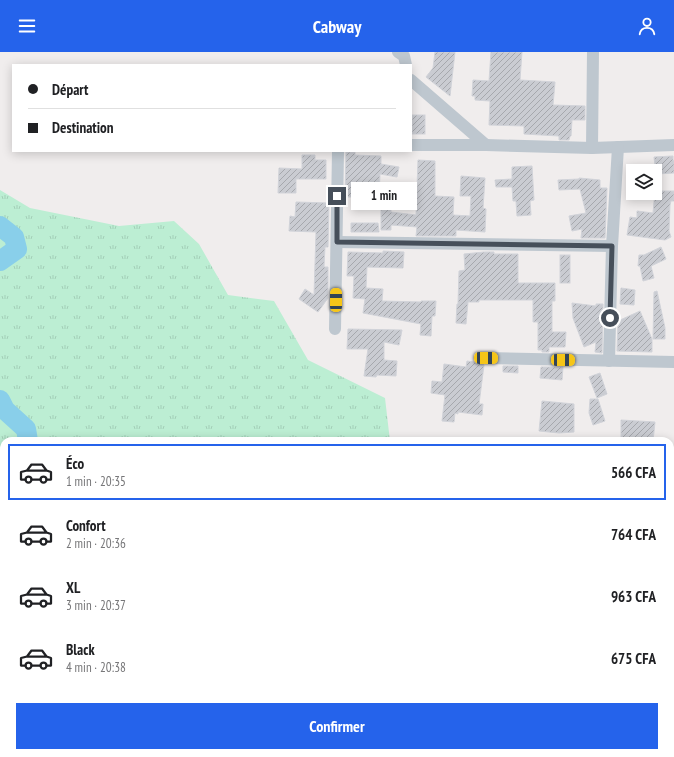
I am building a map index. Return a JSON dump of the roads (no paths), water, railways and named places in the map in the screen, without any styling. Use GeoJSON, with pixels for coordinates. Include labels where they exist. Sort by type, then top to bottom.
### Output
{"type":"FeatureCollection","features":[{"type":"Feature","properties":{"kind":"street"},"geometry":{"type":"LineString","coordinates":[[592,148],[593,52]]}},
{"type":"Feature","properties":{"kind":"street"},"geometry":{"type":"LineString","coordinates":[[412,81],[486,145]]}},
{"type":"Feature","properties":{"kind":"street"},"geometry":{"type":"LineString","coordinates":[[412,145],[486,145],[592,148],[674,145]]}},
{"type":"Feature","properties":{"kind":"street"},"geometry":{"type":"LineString","coordinates":[[609,361],[612,246],[618,147]]}},
{"type":"Feature","properties":{"kind":"street"},"geometry":{"type":"LineString","coordinates":[[336,329],[338,152]]}},
{"type":"Feature","properties":{"kind":"street"},"geometry":{"type":"LineString","coordinates":[[337,242],[612,246]]}},
{"type":"Feature","properties":{"kind":"street"},"geometry":{"type":"LineString","coordinates":[[486,358],[674,362]]}},
{"type":"Feature","properties":{"kind":"waterway"},"geometry":{"type":"LineString","coordinates":[[0,226],[14,237],[17,249],[0,261]]}},
{"type":"Feature","properties":{"kind":"waterway"},"geometry":{"type":"LineString","coordinates":[[0,400],[5,410],[26,429],[27,437]]}}]}
